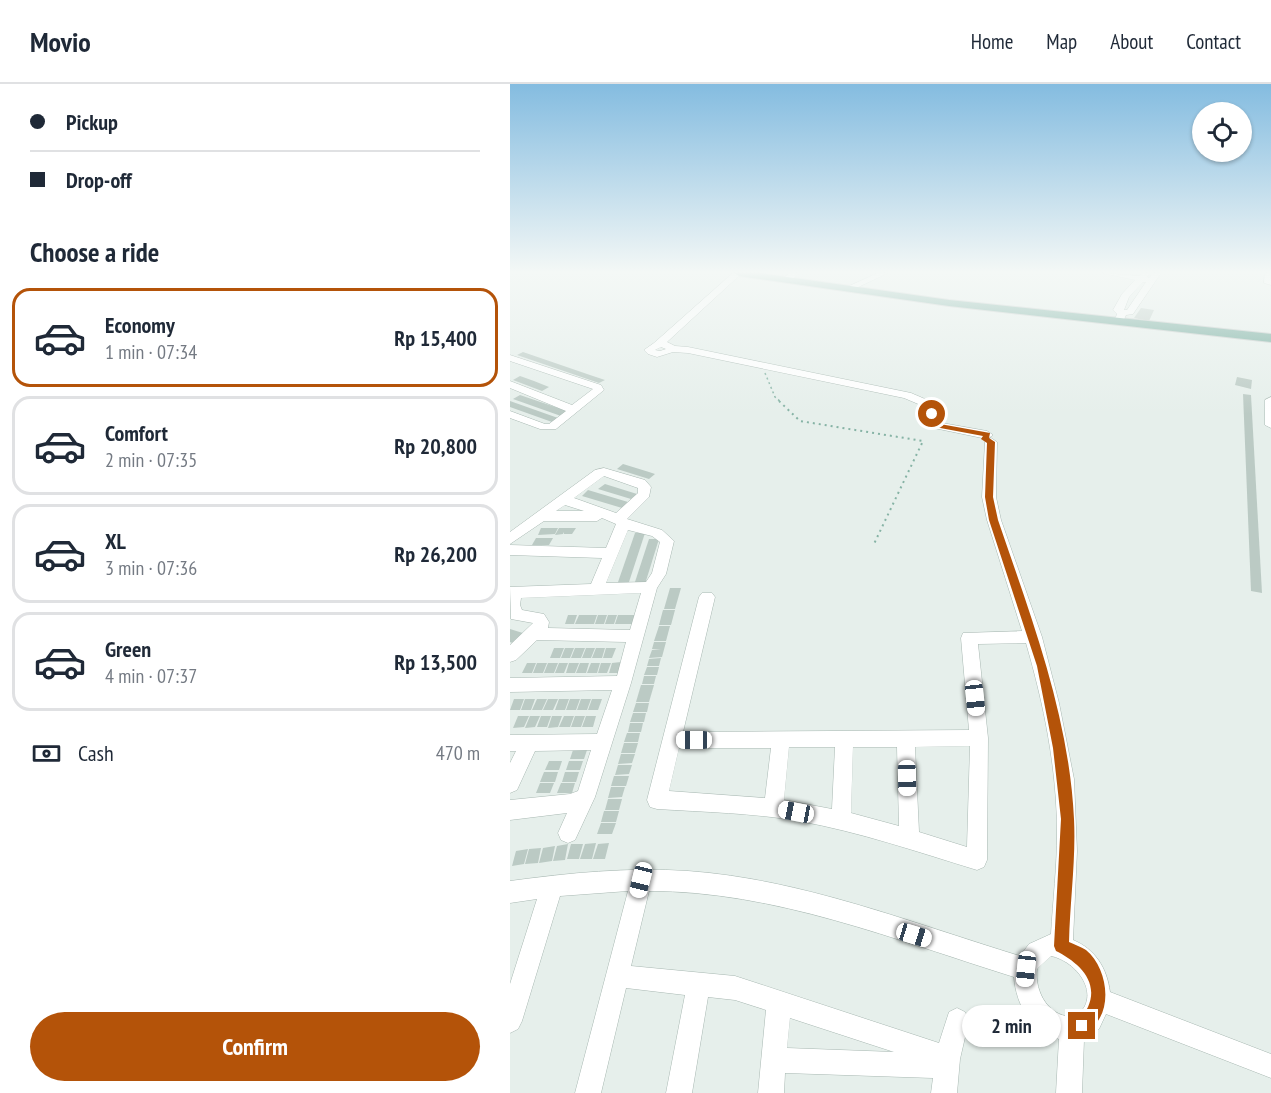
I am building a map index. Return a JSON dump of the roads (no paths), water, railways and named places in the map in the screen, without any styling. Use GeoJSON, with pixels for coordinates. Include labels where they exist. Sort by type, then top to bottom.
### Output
{"type":"FeatureCollection","features":[{"type":"Feature","properties":{"kind":"main road"},"geometry":{"type":"LineString","coordinates":[[1137,320],[1271,338]]}},
{"type":"Feature","properties":{"kind":"street"},"geometry":{"type":"LineString","coordinates":[[686,320],[657,345],[910,403],[919,409],[927,429],[950,435],[988,439],[989,497],[993,520],[1034,637],[1052,707],[1067,819],[1061,946]]}},
{"type":"Feature","properties":{"kind":"street"},"geometry":{"type":"LineString","coordinates":[[669,349],[699,320]]}},
{"type":"Feature","properties":{"kind":"street"},"geometry":{"type":"LineString","coordinates":[[510,358],[599,388],[599,391],[548,428],[510,414]]}},
{"type":"Feature","properties":{"kind":"street"},"geometry":{"type":"LineString","coordinates":[[510,378],[536,367]]}},
{"type":"Feature","properties":{"kind":"street"},"geometry":{"type":"LineString","coordinates":[[510,384],[574,410]]}},
{"type":"Feature","properties":{"kind":"street"},"geometry":{"type":"LineString","coordinates":[[510,398],[525,391]]}},
{"type":"Feature","properties":{"kind":"street"},"geometry":{"type":"LineString","coordinates":[[1271,400],[1271,425]]}},
{"type":"Feature","properties":{"kind":"street"},"geometry":{"type":"LineString","coordinates":[[510,539],[599,473],[604,472],[640,483],[645,487],[644,494],[615,519],[611,553],[596,590]]}},
{"type":"Feature","properties":{"kind":"street"},"geometry":{"type":"LineString","coordinates":[[563,499],[660,535],[667,542],[659,574],[650,587],[623,683],[585,797],[568,833]]}},
{"type":"Feature","properties":{"kind":"street"},"geometry":{"type":"LineString","coordinates":[[540,516],[615,519]]}},
{"type":"Feature","properties":{"kind":"street"},"geometry":{"type":"LineString","coordinates":[[510,550],[611,553]]}},
{"type":"Feature","properties":{"kind":"street"},"geometry":{"type":"LineString","coordinates":[[510,655],[540,628],[541,622],[538,618],[516,615],[512,605],[513,593],[650,587]]}},
{"type":"Feature","properties":{"kind":"street"},"geometry":{"type":"LineString","coordinates":[[707,597],[657,800],[773,808],[841,821],[909,838],[977,860],[979,738],[969,638],[1034,637]]}},
{"type":"Feature","properties":{"kind":"street"},"geometry":{"type":"LineString","coordinates":[[534,634],[637,636]]}},
{"type":"Feature","properties":{"kind":"street"},"geometry":{"type":"LineString","coordinates":[[510,685],[623,683]]}},
{"type":"Feature","properties":{"kind":"street"},"geometry":{"type":"LineString","coordinates":[[906,738],[909,838]]}},
{"type":"Feature","properties":{"kind":"street"},"geometry":{"type":"LineString","coordinates":[[672,740],[979,738]]}},
{"type":"Feature","properties":{"kind":"street"},"geometry":{"type":"LineString","coordinates":[[841,821],[844,739]]}},
{"type":"Feature","properties":{"kind":"street"},"geometry":{"type":"LineString","coordinates":[[773,808],[781,740]]}},
{"type":"Feature","properties":{"kind":"street"},"geometry":{"type":"LineString","coordinates":[[510,784],[519,743],[603,742]]}},
{"type":"Feature","properties":{"kind":"street"},"geometry":{"type":"LineString","coordinates":[[510,810],[570,803],[585,797]]}},
{"type":"Feature","properties":{"kind":"street"},"geometry":{"type":"LineString","coordinates":[[510,892],[552,886],[641,880],[714,884],[812,905],[1026,969]]}},
{"type":"Feature","properties":{"kind":"street"},"geometry":{"type":"LineString","coordinates":[[588,1093],[641,880]]}},
{"type":"Feature","properties":{"kind":"street"},"geometry":{"type":"LineString","coordinates":[[510,1021],[517,980],[552,886]]}},
{"type":"Feature","properties":{"kind":"street"},"geometry":{"type":"LineString","coordinates":[[1061,946],[1081,956],[1089,965],[1098,987],[1096,1010],[1090,1019],[1082,1026],[1072,1029],[1050,1025],[1032,1008],[1024,984],[1026,969],[1034,954],[1042,948],[1061,946]]}},
{"type":"Feature","properties":{"kind":"street"},"geometry":{"type":"LineString","coordinates":[[617,976],[735,988],[948,1062]]}},
{"type":"Feature","properties":{"kind":"street"},"geometry":{"type":"LineString","coordinates":[[679,1093],[699,984]]}},
{"type":"Feature","properties":{"kind":"street"},"geometry":{"type":"LineString","coordinates":[[1098,999],[1270,1066]]}},
{"type":"Feature","properties":{"kind":"street"},"geometry":{"type":"LineString","coordinates":[[771,1093],[779,1003]]}},
{"type":"Feature","properties":{"kind":"street"},"geometry":{"type":"LineString","coordinates":[[944,1093],[957,1020]]}},
{"type":"Feature","properties":{"kind":"street"},"geometry":{"type":"LineString","coordinates":[[1069,1093],[1072,1029]]}},
{"type":"Feature","properties":{"kind":"street"},"geometry":{"type":"LineString","coordinates":[[774,1060],[948,1062]]}}]}
